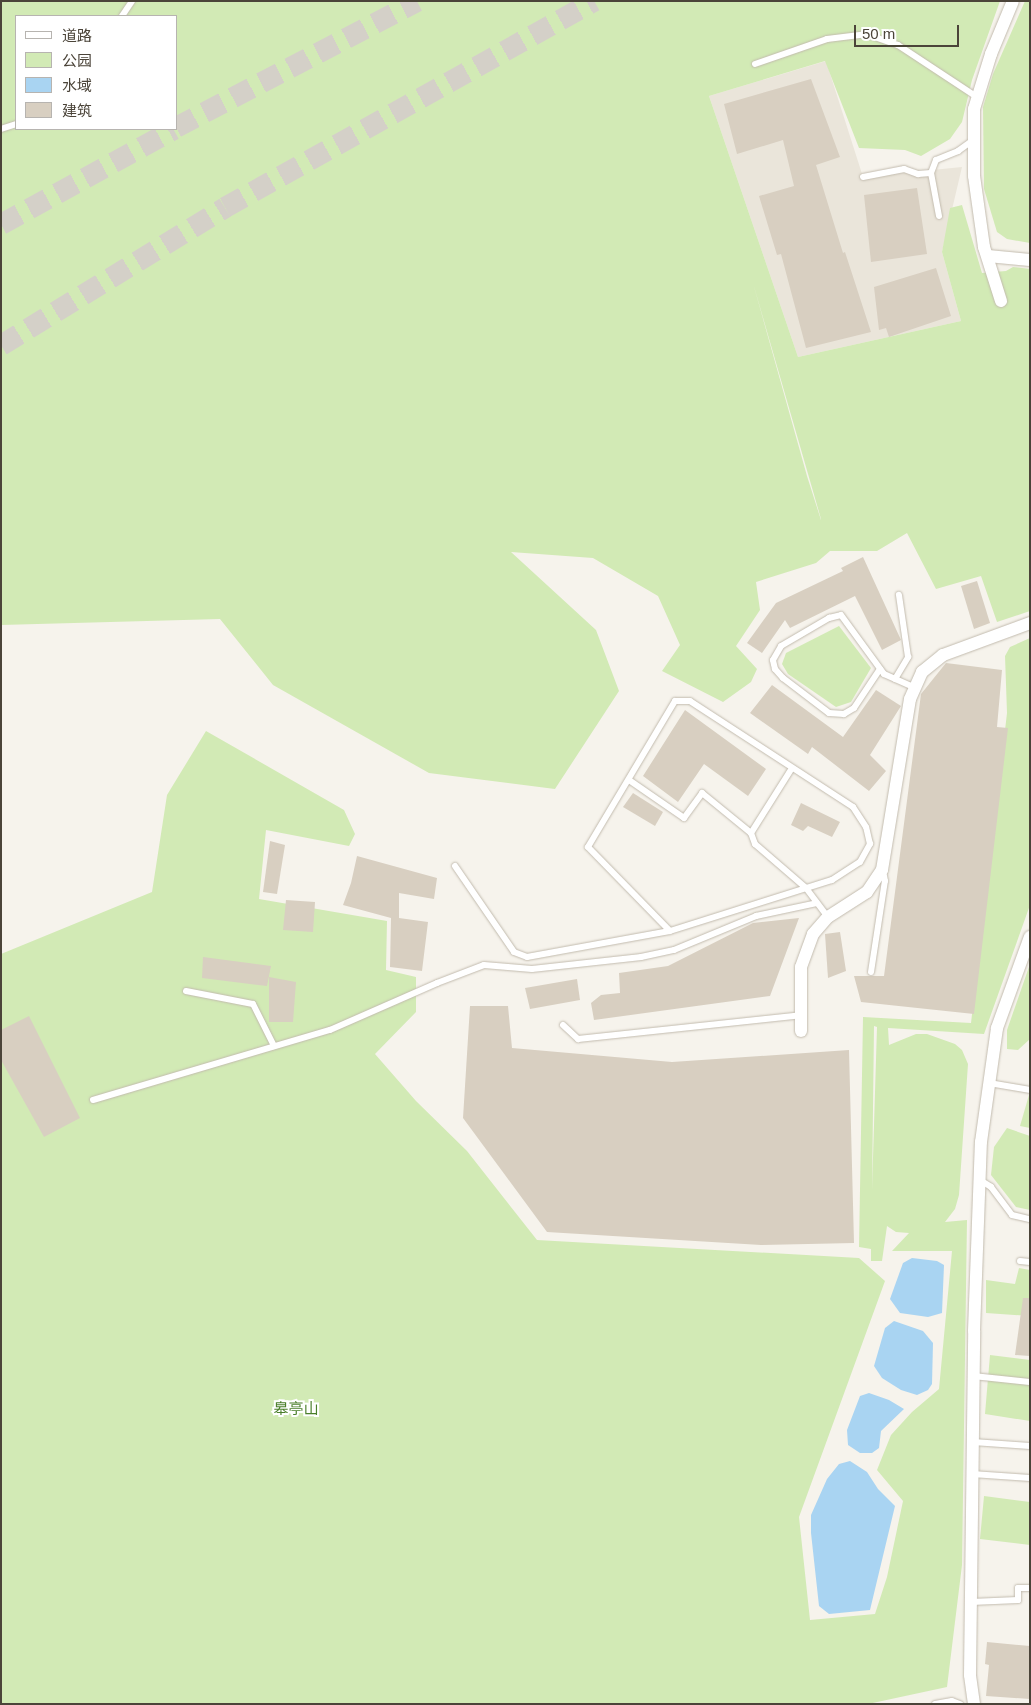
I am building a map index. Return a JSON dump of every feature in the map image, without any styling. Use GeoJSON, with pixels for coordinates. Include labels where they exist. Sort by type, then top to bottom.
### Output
{"type":"FeatureCollection","features":[{"type":"Feature","properties":{"kind":"street"},"geometry":{"type":"LineString","coordinates":[[1002,301],[988,256],[974,176],[974,109],[991,54],[1013,1]]}},
{"type":"Feature","properties":{"kind":"street"},"geometry":{"type":"LineString","coordinates":[[988,256],[1030,260]]}},
{"type":"Feature","properties":{"kind":"street"},"geometry":{"type":"LineString","coordinates":[[801,1031],[801,967],[813,934],[828,917],[867,892],[882,870],[910,699],[922,672],[943,655],[1030,623]]}},
{"type":"Feature","properties":{"kind":"street"},"geometry":{"type":"LineString","coordinates":[[974,1704],[970,1675],[972,1442],[981,1142],[997,1028],[1030,937]]}},
{"type":"Feature","properties":{"kind":"lane"},"geometry":{"type":"LineString","coordinates":[[123,15],[132,1]]}},
{"type":"Feature","properties":{"kind":"lane"},"geometry":{"type":"LineString","coordinates":[[755,64],[827,39],[866,34],[898,45],[977,97]]}},
{"type":"Feature","properties":{"kind":"lane"},"geometry":{"type":"LineString","coordinates":[[1,129],[15,124]]}},
{"type":"Feature","properties":{"kind":"lane"},"geometry":{"type":"LineString","coordinates":[[939,216],[931,173],[936,160],[958,151],[974,140]]}},
{"type":"Feature","properties":{"kind":"lane"},"geometry":{"type":"LineString","coordinates":[[863,177],[904,169],[918,174],[931,173]]}},
{"type":"Feature","properties":{"kind":"lane"},"geometry":{"type":"LineString","coordinates":[[895,679],[908,657],[899,595]]}},
{"type":"Feature","properties":{"kind":"lane"},"geometry":{"type":"LineString","coordinates":[[880,669],[854,708],[844,714],[829,712],[783,678],[775,669],[772,660],[781,646],[829,618],[841,615],[884,674],[915,688]]}},
{"type":"Feature","properties":{"kind":"lane"},"geometry":{"type":"LineString","coordinates":[[455,866],[514,952],[527,957],[670,931],[832,880],[860,862],[870,844],[866,827],[853,807],[690,701],[676,701],[588,847],[670,931]]}},
{"type":"Feature","properties":{"kind":"lane"},"geometry":{"type":"LineString","coordinates":[[751,833],[792,768]]}},
{"type":"Feature","properties":{"kind":"lane"},"geometry":{"type":"LineString","coordinates":[[629,780],[684,818],[702,793],[751,833],[754,844],[806,888],[828,917]]}},
{"type":"Feature","properties":{"kind":"lane"},"geometry":{"type":"LineString","coordinates":[[871,972],[885,881],[882,870]]}},
{"type":"Feature","properties":{"kind":"lane"},"geometry":{"type":"LineString","coordinates":[[93,1100],[330,1030],[437,983],[484,965],[532,970],[641,957],[674,950],[756,916],[817,903]]}},
{"type":"Feature","properties":{"kind":"lane"},"geometry":{"type":"LineString","coordinates":[[186,991],[253,1004],[274,1046]]}},
{"type":"Feature","properties":{"kind":"lane"},"geometry":{"type":"LineString","coordinates":[[563,1025],[578,1039],[801,1015]]}},
{"type":"Feature","properties":{"kind":"lane"},"geometry":{"type":"LineString","coordinates":[[988,1083],[1030,1090]]}},
{"type":"Feature","properties":{"kind":"lane"},"geometry":{"type":"LineString","coordinates":[[980,1180],[991,1187],[1012,1214],[1030,1220]]}},
{"type":"Feature","properties":{"kind":"lane"},"geometry":{"type":"LineString","coordinates":[[1020,1261],[1030,1262]]}},
{"type":"Feature","properties":{"kind":"lane"},"geometry":{"type":"LineString","coordinates":[[973,1376],[1030,1382]]}},
{"type":"Feature","properties":{"kind":"lane"},"geometry":{"type":"LineString","coordinates":[[972,1442],[1030,1446]]}},
{"type":"Feature","properties":{"kind":"lane"},"geometry":{"type":"LineString","coordinates":[[972,1474],[1030,1478]]}},
{"type":"Feature","properties":{"kind":"lane"},"geometry":{"type":"LineString","coordinates":[[971,1602],[1018,1600],[1018,1588],[1030,1588]]}},
{"type":"Feature","properties":{"kind":"lane"},"geometry":{"type":"LineString","coordinates":[[935,1704],[952,1701],[960,1704]]}},
{"type":"Feature","properties":{"kind":"shaded area"},"geometry":{"type":"Polygon","coordinates":[[[826,61],[863,177],[962,167],[942,252],[961,321],[798,357],[709,96],[826,61]]]}},
{"type":"Feature","properties":{"kind":"green space"},"geometry":{"type":"Polygon","coordinates":[[[1,1],[1000,1],[972,80],[962,122],[950,139],[921,156],[905,150],[859,148],[825,61],[709,96],[798,357],[961,321],[942,252],[950,208],[962,205],[982,273],[1006,271],[1013,267],[1030,269],[1030,611],[997,622],[981,576],[936,589],[907,533],[877,551],[830,551],[816,563],[756,582],[760,610],[736,646],[757,669],[751,682],[723,702],[662,671],[680,645],[658,596],[593,558],[511,552],[596,630],[619,691],[555,789],[429,773],[273,685],[220,619],[1,625],[1,1]],[[753,283],[807,476],[821,519],[753,283]]]}},
{"type":"Feature","properties":{"kind":"green space"},"geometry":{"type":"Polygon","coordinates":[[[1025,1],[1030,1],[1030,243],[1007,239],[997,232],[984,189],[983,107],[993,74],[1025,1]]]}},
{"type":"Feature","properties":{"kind":"green space"},"geometry":{"type":"Polygon","coordinates":[[[839,626],[871,668],[851,702],[836,707],[788,674],[782,664],[786,653],[839,626]]]}},
{"type":"Feature","properties":{"kind":"green space","name":"皋亭山"},"geometry":{"type":"Polygon","coordinates":[[[1030,638],[1030,905],[984,1034],[888,1028],[889,1045],[916,1034],[927,1034],[955,1044],[962,1050],[968,1064],[959,1195],[955,1209],[945,1222],[967,1220],[962,1565],[947,1687],[868,1704],[1,1704],[1,954],[152,892],[167,795],[206,731],[344,810],[355,834],[349,846],[266,830],[259,899],[387,921],[386,970],[416,977],[416,1012],[375,1054],[416,1101],[467,1151],[537,1240],[859,1258],[885,1281],[799,1517],[810,1620],[875,1614],[887,1577],[903,1501],[877,1470],[891,1435],[912,1412],[939,1389],[952,1251],[892,1251],[909,1233],[896,1232],[887,1226],[882,1261],[871,1261],[871,1249],[859,1247],[863,1017],[971,1023],[1007,713],[1005,656],[1010,647],[1030,638]],[[874,1026],[872,1190],[877,1027],[874,1026]]]}},
{"type":"Feature","properties":{"kind":"green space"},"geometry":{"type":"Polygon","coordinates":[[[1030,964],[1030,1039],[1018,1050],[1007,1049],[1007,1030],[1030,964]]]}},
{"type":"Feature","properties":{"kind":"green space"},"geometry":{"type":"Polygon","coordinates":[[[1030,1095],[1030,1128],[1020,1126],[1030,1095]]]}},
{"type":"Feature","properties":{"kind":"green space"},"geometry":{"type":"Polygon","coordinates":[[[1007,1128],[1030,1136],[1030,1210],[1016,1207],[991,1175],[994,1147],[1007,1128]]]}},
{"type":"Feature","properties":{"kind":"green space"},"geometry":{"type":"Polygon","coordinates":[[[1019,1268],[1030,1270],[1030,1316],[986,1313],[986,1280],[1015,1284],[1019,1268]]]}},
{"type":"Feature","properties":{"kind":"green space"},"geometry":{"type":"Polygon","coordinates":[[[990,1355],[1030,1360],[1030,1421],[985,1414],[990,1355]]]}},
{"type":"Feature","properties":{"kind":"green space"},"geometry":{"type":"Polygon","coordinates":[[[984,1496],[1030,1502],[1030,1545],[980,1539],[984,1496]]]}},
{"type":"Feature","properties":{"kind":"water"},"geometry":{"type":"Polygon","coordinates":[[[912,1258],[937,1261],[944,1265],[942,1313],[928,1317],[900,1313],[890,1299],[903,1263],[912,1258]]]}},
{"type":"Feature","properties":{"kind":"water"},"geometry":{"type":"Polygon","coordinates":[[[894,1321],[923,1331],[933,1343],[932,1384],[928,1390],[917,1395],[901,1390],[882,1378],[874,1366],[885,1328],[894,1321]]]}},
{"type":"Feature","properties":{"kind":"water"},"geometry":{"type":"Polygon","coordinates":[[[869,1393],[889,1400],[904,1409],[881,1431],[879,1448],[872,1453],[860,1453],[848,1445],[847,1430],[860,1396],[869,1393]]]}},
{"type":"Feature","properties":{"kind":"water"},"geometry":{"type":"Polygon","coordinates":[[[850,1461],[867,1472],[878,1489],[895,1506],[870,1610],[829,1614],[819,1606],[811,1533],[811,1515],[827,1479],[839,1464],[850,1461]]]}},
{"type":"Feature","properties":{"kind":"building"},"geometry":{"type":"Polygon","coordinates":[[[811,79],[840,157],[816,165],[843,253],[845,252],[871,332],[806,348],[781,254],[777,255],[759,196],[794,186],[783,140],[737,154],[724,104],[811,79]]]}},
{"type":"Feature","properties":{"kind":"building"},"geometry":{"type":"Polygon","coordinates":[[[917,188],[927,254],[871,262],[864,195],[917,188]]]}},
{"type":"Feature","properties":{"kind":"building"},"geometry":{"type":"Polygon","coordinates":[[[936,268],[951,316],[889,337],[886,328],[879,330],[874,287],[936,268]]]}},
{"type":"Feature","properties":{"kind":"building"},"geometry":{"type":"Polygon","coordinates":[[[863,557],[901,640],[882,650],[855,596],[790,628],[785,620],[762,653],[747,643],[776,603],[843,571],[841,568],[863,557]]]}},
{"type":"Feature","properties":{"kind":"building"},"geometry":{"type":"Polygon","coordinates":[[[977,581],[990,623],[974,629],[961,586],[977,581]]]}},
{"type":"Feature","properties":{"kind":"building"},"geometry":{"type":"Polygon","coordinates":[[[946,663],[1002,670],[997,727],[1008,728],[974,1014],[861,1002],[854,976],[884,976],[921,694],[946,663]]]}},
{"type":"Feature","properties":{"kind":"building"},"geometry":{"type":"Polygon","coordinates":[[[772,685],[843,737],[876,690],[901,706],[870,755],[886,771],[869,791],[812,747],[808,754],[750,713],[772,685]]]}},
{"type":"Feature","properties":{"kind":"building"},"geometry":{"type":"Polygon","coordinates":[[[685,710],[766,769],[748,796],[704,764],[678,802],[643,776],[685,710]]]}},
{"type":"Feature","properties":{"kind":"building"},"geometry":{"type":"Polygon","coordinates":[[[633,793],[663,812],[655,826],[623,807],[633,793]]]}},
{"type":"Feature","properties":{"kind":"building"},"geometry":{"type":"Polygon","coordinates":[[[801,803],[840,822],[832,837],[808,826],[803,831],[791,825],[801,803]]]}},
{"type":"Feature","properties":{"kind":"building"},"geometry":{"type":"Polygon","coordinates":[[[270,841],[285,845],[277,894],[263,892],[270,841]]]}},
{"type":"Feature","properties":{"kind":"building"},"geometry":{"type":"Polygon","coordinates":[[[357,856],[437,878],[434,899],[399,893],[399,918],[428,922],[422,971],[390,967],[391,918],[343,905],[351,883],[357,856]]]}},
{"type":"Feature","properties":{"kind":"building"},"geometry":{"type":"Polygon","coordinates":[[[286,900],[315,902],[313,932],[283,930],[286,900]]]}},
{"type":"Feature","properties":{"kind":"building"},"geometry":{"type":"Polygon","coordinates":[[[799,918],[770,996],[594,1020],[591,1003],[601,995],[620,993],[619,973],[668,966],[753,923],[799,918]]]}},
{"type":"Feature","properties":{"kind":"building"},"geometry":{"type":"Polygon","coordinates":[[[840,932],[846,971],[828,978],[825,934],[840,932]]]}},
{"type":"Feature","properties":{"kind":"building"},"geometry":{"type":"Polygon","coordinates":[[[203,957],[271,966],[267,986],[202,978],[203,957]]]}},
{"type":"Feature","properties":{"kind":"building"},"geometry":{"type":"Polygon","coordinates":[[[269,977],[296,982],[293,1022],[269,1022],[269,977]]]}},
{"type":"Feature","properties":{"kind":"building"},"geometry":{"type":"Polygon","coordinates":[[[577,979],[580,1000],[530,1009],[525,988],[577,979]]]}},
{"type":"Feature","properties":{"kind":"building"},"geometry":{"type":"Polygon","coordinates":[[[470,1006],[508,1006],[512,1048],[672,1062],[849,1050],[854,1243],[761,1245],[547,1232],[463,1118],[470,1006]]]}},
{"type":"Feature","properties":{"kind":"building"},"geometry":{"type":"Polygon","coordinates":[[[29,1016],[80,1118],[44,1137],[1,1060],[1,1030],[29,1016]]]}},
{"type":"Feature","properties":{"kind":"building"},"geometry":{"type":"Polygon","coordinates":[[[1023,1298],[1030,1298],[1030,1356],[1015,1355],[1023,1298]]]}},
{"type":"Feature","properties":{"kind":"building"},"geometry":{"type":"Polygon","coordinates":[[[987,1642],[1030,1646],[1030,1699],[986,1696],[989,1665],[985,1664],[987,1642]]]}},
{"type":"Feature","properties":{"kind":"tunnel"},"geometry":{"type":"LineString","coordinates":[[178,126],[417,1]]}},
{"type":"Feature","properties":{"kind":"tunnel"},"geometry":{"type":"LineString","coordinates":[[1,345],[225,207],[594,1]]}},
{"type":"Feature","properties":{"kind":"tunnel"},"geometry":{"type":"LineString","coordinates":[[1,224],[172,130]]}}]}
